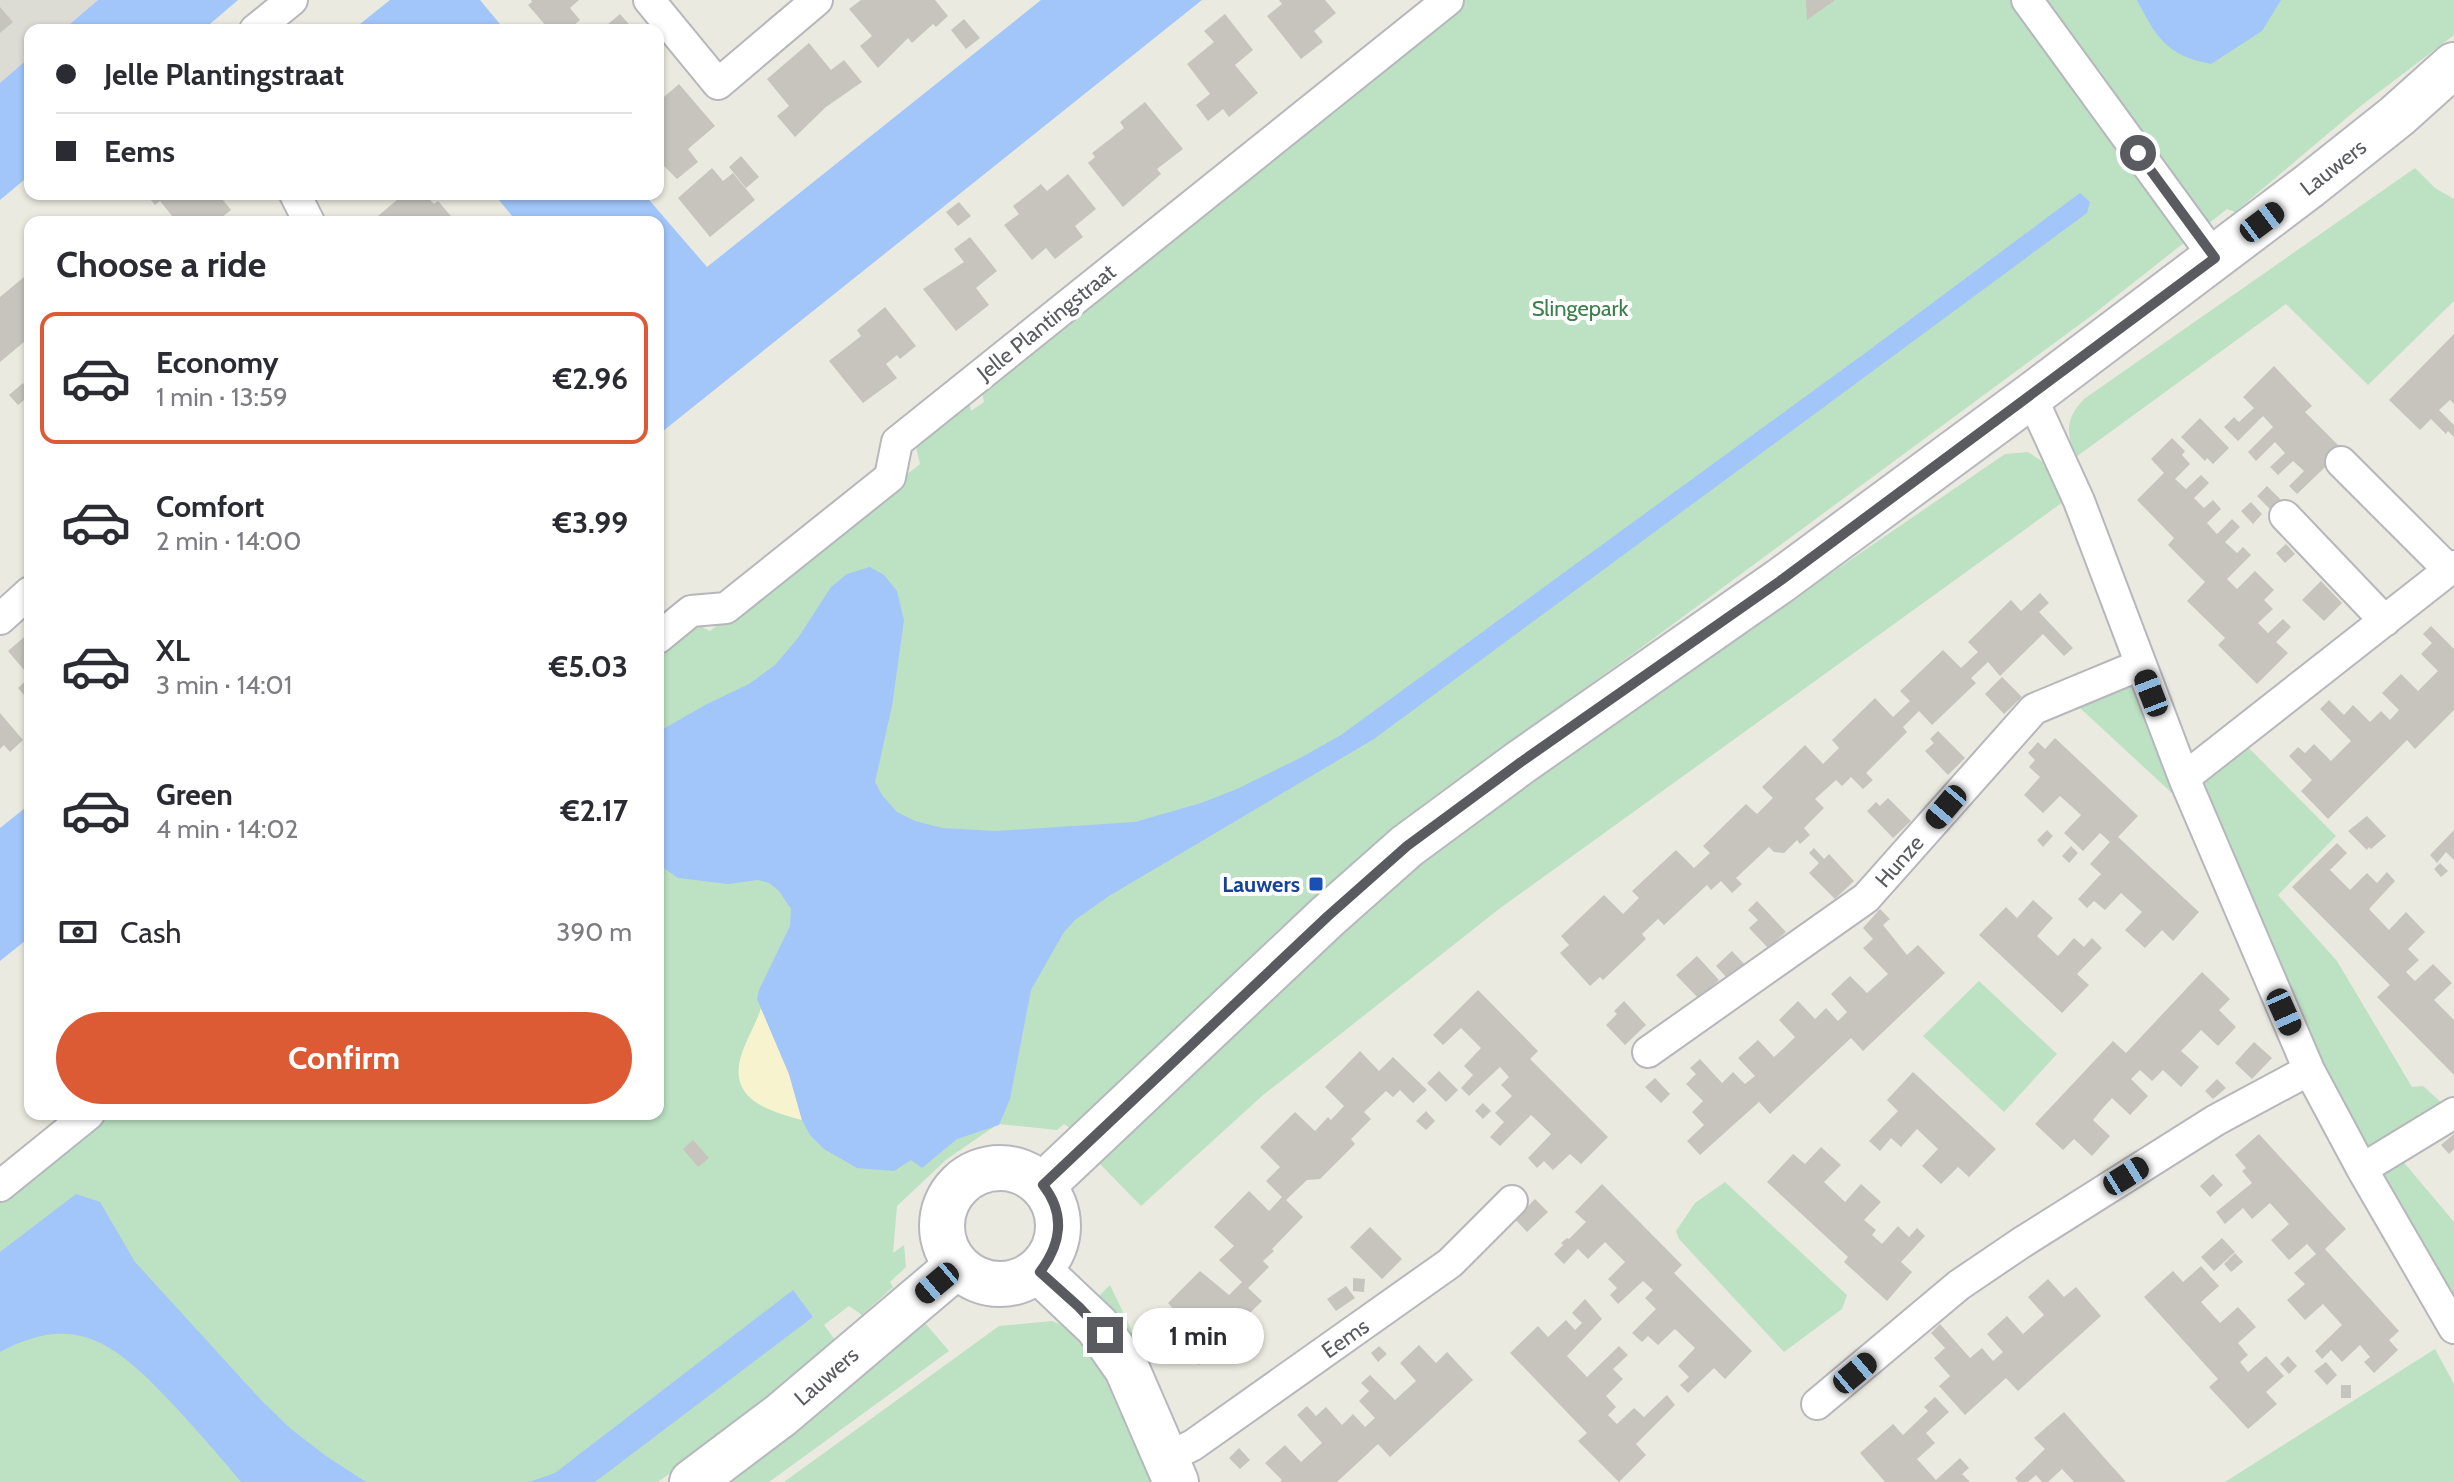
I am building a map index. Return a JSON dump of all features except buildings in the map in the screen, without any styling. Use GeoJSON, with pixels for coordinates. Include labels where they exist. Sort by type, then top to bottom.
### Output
{"type":"FeatureCollection","features":[{"type":"Feature","properties":{"kind":"street"},"geometry":{"type":"LineString","coordinates":[[262,24],[292,0]]}},
{"type":"Feature","properties":{"kind":"street"},"geometry":{"type":"LineString","coordinates":[[649,0],[718,84],[817,0]]}},
{"type":"Feature","properties":{"kind":"street","name":"Jelle Plantingstraat"},"geometry":{"type":"LineString","coordinates":[[664,633],[691,611],[726,608],[890,477],[897,442],[1448,0]]}},
{"type":"Feature","properties":{"kind":"street"},"geometry":{"type":"LineString","coordinates":[[2027,0],[2215,258]]}},
{"type":"Feature","properties":{"kind":"street","name":"Lauwers"},"geometry":{"type":"LineString","coordinates":[[1043,1185],[1328,916],[1407,846],[1521,762],[1780,581],[2031,396],[2397,116],[2454,65]]}},
{"type":"Feature","properties":{"kind":"street"},"geometry":{"type":"LineString","coordinates":[[2031,396],[2079,501],[2184,778],[2309,1070],[2454,1328]]}},
{"type":"Feature","properties":{"kind":"street"},"geometry":{"type":"LineString","coordinates":[[2184,778],[2451,568],[2341,462]]}},
{"type":"Feature","properties":{"kind":"street"},"geometry":{"type":"LineString","coordinates":[[2285,516],[2385,621]]}},
{"type":"Feature","properties":{"kind":"street"},"geometry":{"type":"LineString","coordinates":[[0,619],[24,597]]}},
{"type":"Feature","properties":{"kind":"street","name":"Hunze"},"geometry":{"type":"LineString","coordinates":[[1648,1052],[1866,898],[2034,709],[2140,665]]}},
{"type":"Feature","properties":{"kind":"street"},"geometry":{"type":"LineString","coordinates":[[1817,1404],[1959,1285],[2216,1120],[2309,1070]]}},
{"type":"Feature","properties":{"kind":"street"},"geometry":{"type":"LineString","coordinates":[[2362,1169],[2454,1113]]}},
{"type":"Feature","properties":{"kind":"street"},"geometry":{"type":"LineString","coordinates":[[0,1186],[82,1120]]}},
{"type":"Feature","properties":{"kind":"street"},"geometry":{"type":"LineString","coordinates":[[1007,1168],[1027,1173],[1043,1185],[1051,1195],[1059,1227],[1055,1247],[1040,1272],[1021,1281],[1001,1285],[973,1279],[957,1266],[948,1255],[942,1236],[945,1204],[955,1188],[971,1175],[986,1169],[1007,1168]]}},
{"type":"Feature","properties":{"kind":"street","name":"Eems"},"geometry":{"type":"LineString","coordinates":[[1040,1272],[1079,1307],[1113,1346],[1127,1369],[1171,1470],[1193,1445],[1450,1263],[1512,1201]]}},
{"type":"Feature","properties":{"kind":"street","name":"Lauwers"},"geometry":{"type":"LineString","coordinates":[[692,1482],[781,1415],[957,1266]]}},
{"type":"Feature","properties":{"kind":"shaded area"},"geometry":{"type":"Polygon","coordinates":[[[0,0],[98,0],[70,24],[24,24],[24,62],[0,83],[0,0]]]}},
{"type":"Feature","properties":{"kind":"green space","name":"Slingepark"},"geometry":{"type":"Polygon","coordinates":[[[1465,0],[2454,0],[2454,35],[2362,105],[2235,212],[2227,209],[2091,316],[1426,802],[1279,929],[1071,1129],[1064,1124],[1057,1130],[998,1124],[947,1159],[897,1206],[893,1253],[904,1245],[906,1267],[890,1282],[893,1287],[862,1315],[849,1306],[824,1325],[835,1340],[658,1482],[0,1482],[0,1200],[101,1120],[664,1120],[664,645],[686,628],[698,625],[710,631],[920,464],[916,447],[919,441],[969,402],[971,411],[984,402],[981,388],[1465,0]]]}},
{"type":"Feature","properties":{"kind":"green space"},"geometry":{"type":"Polygon","coordinates":[[[2415,168],[2435,188],[2454,199],[2454,301],[2368,385],[2286,304],[2076,457],[2069,426],[2073,413],[2084,399],[2415,168]]]}},
{"type":"Feature","properties":{"kind":"green space"},"geometry":{"type":"Polygon","coordinates":[[[2028,452],[2049,466],[2063,502],[1499,909],[1262,1096],[1141,1206],[1100,1164],[1379,897],[1469,821],[2005,454],[2028,452]]]}},
{"type":"Feature","properties":{"kind":"green space"},"geometry":{"type":"Polygon","coordinates":[[[2140,665],[2184,777],[2237,736],[2336,836],[2278,895],[2337,961],[2412,1087],[2423,1086],[2453,1113],[2362,1170],[2202,821],[2066,695],[2140,665]]]}},
{"type":"Feature","properties":{"kind":"green space"},"geometry":{"type":"Polygon","coordinates":[[[1979,981],[2057,1054],[2004,1112],[1923,1036],[1979,981]]]}},
{"type":"Feature","properties":{"kind":"green space"},"geometry":{"type":"Polygon","coordinates":[[[2401,1159],[2454,1222],[2454,1306],[2382,1172],[2401,1159]]]}},
{"type":"Feature","properties":{"kind":"green space"},"geometry":{"type":"Polygon","coordinates":[[[1725,1182],[1847,1295],[1842,1309],[1784,1352],[1679,1239],[1676,1231],[1695,1203],[1725,1182]]]}},
{"type":"Feature","properties":{"kind":"green space"},"geometry":{"type":"Polygon","coordinates":[[[1110,1285],[1169,1408],[1160,1412],[1093,1302],[1110,1285]]]}},
{"type":"Feature","properties":{"kind":"green space"},"geometry":{"type":"Polygon","coordinates":[[[1052,1321],[1067,1327],[1097,1351],[1160,1482],[784,1482],[999,1326],[1052,1321]]]}},
{"type":"Feature","properties":{"kind":"green space"},"geometry":{"type":"Polygon","coordinates":[[[925,1323],[949,1351],[769,1482],[732,1482],[925,1323]]]}},
{"type":"Feature","properties":{"kind":"green space"},"geometry":{"type":"Polygon","coordinates":[[[2435,1349],[2454,1384],[2454,1482],[2225,1482],[2435,1349]]]}},
{"type":"Feature","properties":{"kind":"sand"},"geometry":{"type":"Polygon","coordinates":[[[761,1008],[789,1074],[802,1120],[754,1101],[740,1083],[741,1056],[761,1008]]]}},
{"type":"Feature","properties":{"kind":"water"},"geometry":{"type":"Polygon","coordinates":[[[98,0],[238,0],[210,24],[70,24],[98,0]]]}},
{"type":"Feature","properties":{"kind":"water"},"geometry":{"type":"Polygon","coordinates":[[[390,0],[480,0],[500,24],[360,24],[390,0]]]}},
{"type":"Feature","properties":{"kind":"water"},"geometry":{"type":"Polygon","coordinates":[[[1041,0],[1202,0],[664,430],[664,217],[707,267],[1041,0]]]}},
{"type":"Feature","properties":{"kind":"water"},"geometry":{"type":"Polygon","coordinates":[[[2137,0],[2281,0],[2262,31],[2211,64],[2173,50],[2157,34],[2137,0]]]}},
{"type":"Feature","properties":{"kind":"water"},"geometry":{"type":"Polygon","coordinates":[[[24,62],[24,180],[0,200],[0,83],[24,62]]]}},
{"type":"Feature","properties":{"kind":"water"},"geometry":{"type":"Polygon","coordinates":[[[2080,193],[2090,202],[2087,213],[1374,739],[1109,896],[1075,920],[1064,932],[1031,990],[1010,1099],[999,1125],[957,1139],[922,1168],[911,1160],[894,1171],[857,1168],[824,1149],[810,1135],[802,1120],[789,1074],[757,999],[790,926],[791,909],[779,891],[769,883],[758,880],[728,884],[678,878],[664,868],[664,729],[749,684],[775,665],[798,638],[831,587],[847,574],[870,567],[884,575],[897,591],[904,620],[892,706],[875,782],[897,812],[915,821],[942,828],[995,831],[1135,822],[1237,789],[1341,735],[2080,193]]]}},
{"type":"Feature","properties":{"kind":"water"},"geometry":{"type":"Polygon","coordinates":[[[499,200],[649,200],[663,216],[512,216],[499,200]]]}},
{"type":"Feature","properties":{"kind":"water"},"geometry":{"type":"Polygon","coordinates":[[[24,809],[24,942],[0,961],[0,828],[24,809]]]}},
{"type":"Feature","properties":{"kind":"water"},"geometry":{"type":"Polygon","coordinates":[[[76,1194],[100,1202],[135,1262],[261,1400],[291,1429],[366,1482],[241,1482],[144,1375],[108,1347],[89,1338],[70,1334],[49,1335],[26,1340],[0,1352],[0,1252],[76,1194]]]}},
{"type":"Feature","properties":{"kind":"water"},"geometry":{"type":"Polygon","coordinates":[[[793,1290],[813,1317],[595,1482],[529,1482],[555,1473],[793,1290]]]}},
{"type":"Feature","properties":{"kind":"place","name":"Lauwers"},"geometry":{"type":"Point","coordinates":[1316,884]}},
{"type":"Feature","properties":{"kind":"route"},"geometry":{"type":"LineString","coordinates":[[1105,1335],[1040,1272],[1055,1247],[1059,1227],[1051,1195],[1043,1185],[1328,916],[1407,846],[1521,762],[1780,581],[2215,258],[2138,153]]}}]}
